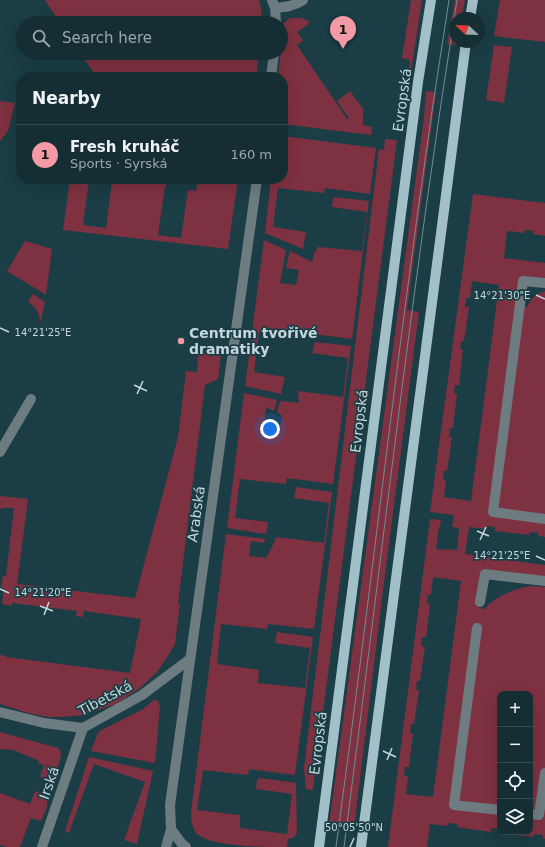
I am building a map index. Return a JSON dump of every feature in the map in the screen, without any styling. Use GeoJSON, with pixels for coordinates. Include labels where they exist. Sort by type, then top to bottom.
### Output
{"type":"FeatureCollection","features":[{"type":"Feature","properties":{"kind":"main road","name":"Evropská"},"geometry":{"type":"LineString","coordinates":[[319,847],[416,98],[431,0]]}},
{"type":"Feature","properties":{"kind":"main road"},"geometry":{"type":"LineString","coordinates":[[471,12],[473,0]]}},
{"type":"Feature","properties":{"kind":"main road"},"geometry":{"type":"LineString","coordinates":[[361,847],[465,48]]}},
{"type":"Feature","properties":{"kind":"street"},"geometry":{"type":"LineString","coordinates":[[275,16],[273,4],[290,6],[298,4],[303,0]]}},
{"type":"Feature","properties":{"kind":"street"},"geometry":{"type":"LineString","coordinates":[[272,72],[273,60]]}},
{"type":"Feature","properties":{"kind":"street","name":"Arabská"},"geometry":{"type":"LineString","coordinates":[[166,847],[171,829],[170,805],[256,184]]}},
{"type":"Feature","properties":{"kind":"street"},"geometry":{"type":"LineString","coordinates":[[545,283],[523,281],[493,512],[545,519]]}},
{"type":"Feature","properties":{"kind":"street"},"geometry":{"type":"LineString","coordinates":[[0,452],[31,399]]}},
{"type":"Feature","properties":{"kind":"street"},"geometry":{"type":"LineString","coordinates":[[480,602],[485,574],[545,581]]}},
{"type":"Feature","properties":{"kind":"street"},"geometry":{"type":"LineString","coordinates":[[477,628],[454,804],[497,810]]}},
{"type":"Feature","properties":{"kind":"street","name":"Tibetská"},"geometry":{"type":"LineString","coordinates":[[0,712],[44,723],[83,728],[142,695],[190,659]]}},
{"type":"Feature","properties":{"kind":"street","name":"Irská"},"geometry":{"type":"LineString","coordinates":[[42,847],[83,728]]}},
{"type":"Feature","properties":{"kind":"street"},"geometry":{"type":"LineString","coordinates":[[533,814],[539,815],[545,773]]}},
{"type":"Feature","properties":{"kind":"street"},"geometry":{"type":"LineString","coordinates":[[171,829],[186,847]]}},
{"type":"Feature","properties":{"kind":"shaded area"},"geometry":{"type":"Polygon","coordinates":[[[45,0],[259,0],[262,16],[55,16],[45,0]]]}},
{"type":"Feature","properties":{"kind":"shaded area"},"geometry":{"type":"Polygon","coordinates":[[[411,0],[422,0],[411,71],[409,71],[410,60],[402,58],[411,0]]]}},
{"type":"Feature","properties":{"kind":"shaded area"},"geometry":{"type":"Polygon","coordinates":[[[455,0],[465,0],[463,12],[453,12],[455,0]]]}},
{"type":"Feature","properties":{"kind":"shaded area"},"geometry":{"type":"Polygon","coordinates":[[[500,0],[545,0],[545,42],[494,36],[500,0]]]}},
{"type":"Feature","properties":{"kind":"shaded area"},"geometry":{"type":"Polygon","coordinates":[[[290,18],[301,18],[309,21],[309,24],[297,32],[303,41],[297,45],[347,119],[349,118],[337,101],[350,91],[363,109],[363,125],[372,127],[371,135],[288,125],[288,72],[279,72],[280,60],[288,60],[288,20],[290,18]]]}},
{"type":"Feature","properties":{"kind":"shaded area"},"geometry":{"type":"Polygon","coordinates":[[[449,33],[449,44],[447,44],[449,33]]]}},
{"type":"Feature","properties":{"kind":"shaded area"},"geometry":{"type":"Polygon","coordinates":[[[494,45],[512,47],[504,103],[486,100],[494,45]]]}},
{"type":"Feature","properties":{"kind":"shaded area"},"geometry":{"type":"Polygon","coordinates":[[[85,60],[258,60],[257,72],[93,72],[85,60]]]}},
{"type":"Feature","properties":{"kind":"shaded area"},"geometry":{"type":"Polygon","coordinates":[[[426,91],[436,92],[407,310],[419,312],[354,828],[329,825],[424,117],[426,91]]]}},
{"type":"Feature","properties":{"kind":"shaded area"},"geometry":{"type":"Polygon","coordinates":[[[0,101],[15,103],[8,131],[0,141],[0,101]]]}},
{"type":"Feature","properties":{"kind":"shaded area"},"geometry":{"type":"Polygon","coordinates":[[[288,137],[376,148],[370,194],[325,188],[324,193],[278,188],[273,227],[306,232],[303,249],[265,233],[270,184],[288,184],[288,137]]]}},
{"type":"Feature","properties":{"kind":"shaded area"},"geometry":{"type":"Polygon","coordinates":[[[385,139],[397,140],[313,790],[306,789],[304,768],[379,149],[384,150],[385,139]]]}},
{"type":"Feature","properties":{"kind":"shaded area"},"geometry":{"type":"Polygon","coordinates":[[[69,184],[88,184],[83,225],[106,228],[112,184],[166,184],[158,235],[181,238],[188,190],[196,191],[197,184],[237,184],[228,249],[63,230],[69,184]]]}},
{"type":"Feature","properties":{"kind":"shaded area"},"geometry":{"type":"Polygon","coordinates":[[[473,194],[545,203],[545,236],[533,234],[534,231],[525,230],[524,233],[507,231],[504,258],[545,263],[545,278],[521,276],[517,304],[527,307],[534,297],[545,291],[545,537],[538,536],[539,533],[530,532],[529,535],[495,531],[495,527],[487,526],[486,529],[469,527],[465,554],[545,565],[545,576],[485,574],[479,608],[485,609],[494,600],[506,593],[520,588],[532,586],[545,587],[545,839],[542,838],[543,835],[534,834],[534,837],[517,835],[533,835],[533,691],[497,691],[497,829],[491,828],[491,832],[457,827],[457,824],[448,823],[447,826],[430,824],[427,847],[388,847],[430,519],[441,520],[436,548],[457,550],[459,528],[452,527],[454,515],[430,512],[473,194]],[[472,281],[470,298],[466,298],[465,307],[469,307],[464,341],[461,341],[460,349],[463,350],[459,385],[455,385],[454,393],[457,394],[453,428],[450,428],[449,437],[452,437],[447,471],[444,471],[443,480],[446,480],[444,497],[471,501],[499,285],[472,281]],[[433,577],[431,595],[428,594],[427,603],[430,604],[426,638],[422,637],[421,646],[425,647],[420,681],[417,681],[416,690],[419,690],[414,724],[411,724],[410,733],[413,734],[409,767],[405,767],[404,776],[408,776],[406,794],[433,797],[461,581],[433,577]]]}},
{"type":"Feature","properties":{"kind":"shaded area"},"geometry":{"type":"Polygon","coordinates":[[[334,197],[369,201],[352,339],[306,333],[304,338],[259,332],[254,372],[285,377],[281,394],[245,386],[264,240],[286,250],[280,283],[296,285],[299,270],[286,268],[290,251],[312,262],[318,247],[362,251],[367,212],[332,207],[334,197]]]}},
{"type":"Feature","properties":{"kind":"shaded area"},"geometry":{"type":"Polygon","coordinates":[[[25,241],[52,249],[46,295],[7,271],[25,241]]]}},
{"type":"Feature","properties":{"kind":"shaded area"},"geometry":{"type":"Polygon","coordinates":[[[33,294],[45,302],[40,324],[37,312],[28,302],[33,294]]]}},
{"type":"Feature","properties":{"kind":"shaded area"},"geometry":{"type":"Polygon","coordinates":[[[315,342],[351,346],[333,484],[287,478],[286,484],[240,479],[235,518],[268,522],[266,534],[227,528],[244,393],[277,400],[274,411],[266,407],[264,426],[280,428],[282,416],[277,412],[280,401],[299,403],[298,391],[343,397],[348,358],[312,353],[315,342]]]}},
{"type":"Feature","properties":{"kind":"shaded area"},"geometry":{"type":"Polygon","coordinates":[[[198,352],[221,355],[218,379],[205,385],[178,603],[180,603],[175,644],[158,671],[140,688],[116,704],[83,715],[48,717],[28,713],[0,704],[0,655],[130,673],[141,619],[84,611],[83,617],[76,616],[77,611],[12,603],[12,606],[2,604],[4,588],[1,588],[3,576],[6,576],[14,508],[0,509],[0,496],[28,499],[17,584],[135,598],[178,437],[186,371],[197,372],[198,352]]]}},
{"type":"Feature","properties":{"kind":"shaded area"},"geometry":{"type":"Polygon","coordinates":[[[296,487],[332,492],[314,629],[268,624],[267,629],[221,624],[217,664],[259,670],[258,683],[305,688],[310,648],[275,643],[277,632],[313,637],[295,775],[249,769],[248,775],[203,770],[197,810],[240,815],[240,828],[287,834],[292,794],[256,789],[257,780],[260,778],[296,783],[297,833],[293,838],[288,839],[287,847],[265,847],[214,842],[197,834],[192,824],[191,813],[226,534],[265,539],[264,543],[251,541],[249,556],[266,558],[277,537],[324,543],[329,503],[294,498],[296,487]]]}},
{"type":"Feature","properties":{"kind":"shaded area"},"geometry":{"type":"Polygon","coordinates":[[[154,700],[158,702],[160,706],[155,763],[91,751],[100,731],[143,709],[154,700]]]}},
{"type":"Feature","properties":{"kind":"shaded area"},"geometry":{"type":"Polygon","coordinates":[[[0,732],[58,748],[61,752],[61,756],[58,768],[52,778],[44,779],[40,777],[44,765],[38,763],[39,761],[13,750],[0,749],[0,732]]]}},
{"type":"Feature","properties":{"kind":"shaded area"},"geometry":{"type":"Polygon","coordinates":[[[89,757],[153,771],[137,844],[124,840],[145,782],[94,764],[69,833],[65,831],[89,757]]]}},
{"type":"Feature","properties":{"kind":"shaded area"},"geometry":{"type":"Polygon","coordinates":[[[35,791],[43,794],[47,801],[47,808],[41,821],[31,818],[20,847],[7,847],[0,845],[0,793],[30,804],[35,791]]]}},
{"type":"Feature","properties":{"kind":"tram line"},"geometry":{"type":"LineString","coordinates":[[336,847],[418,211],[449,0]]}},
{"type":"Feature","properties":{"kind":"tram line"},"geometry":{"type":"LineString","coordinates":[[344,847],[411,317],[457,0]]}},
{"type":"Feature","properties":{"kind":"place","name":"Fresh kruháč"},"geometry":{"type":"Point","coordinates":[343,49]}},
{"type":"Feature","properties":{"kind":"place","name":"Centrum tvořivé dramatiky"},"geometry":{"type":"Point","coordinates":[181,341]}}]}
